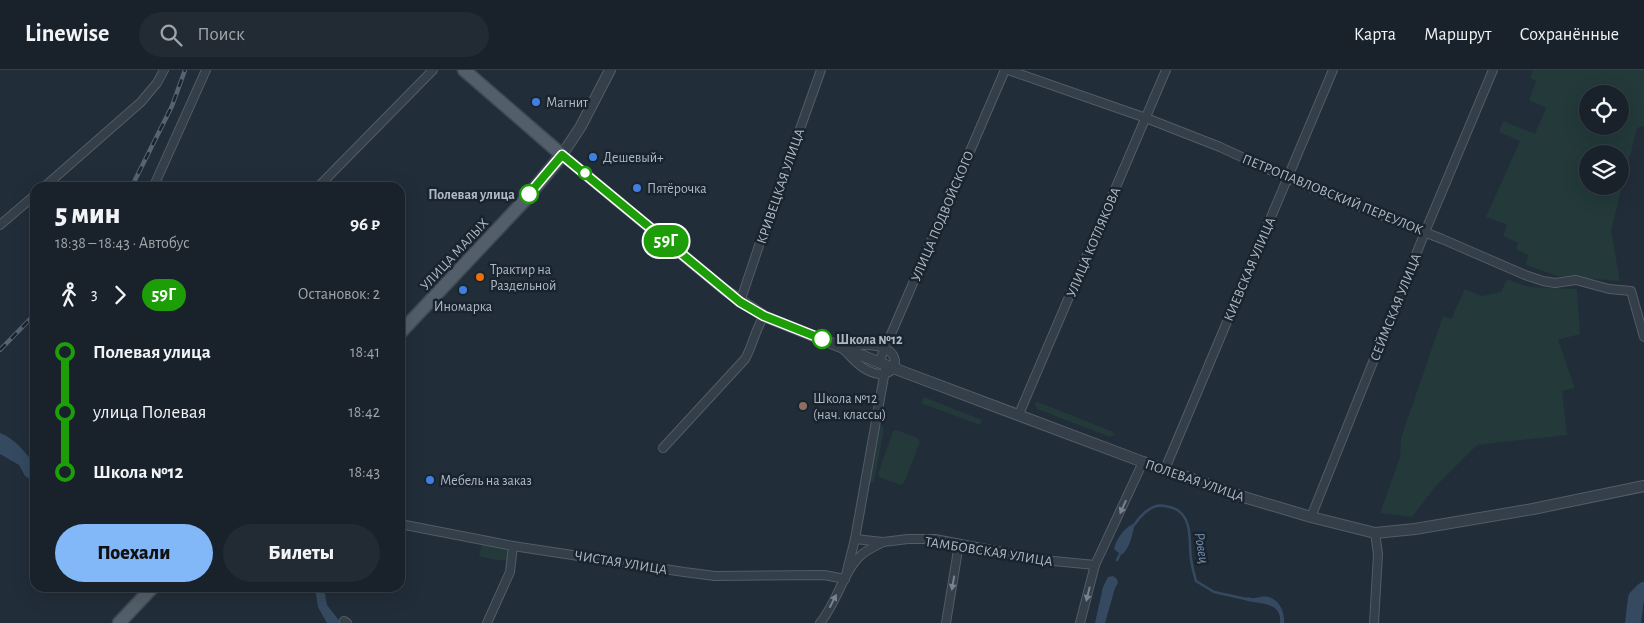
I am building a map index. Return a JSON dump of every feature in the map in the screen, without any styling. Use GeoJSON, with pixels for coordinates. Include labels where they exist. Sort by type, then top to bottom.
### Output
{"type":"FeatureCollection","features":[{"type":"Feature","properties":{"kind":"main road"},"geometry":{"type":"LineString","coordinates":[[464,70],[562,155]]}},
{"type":"Feature","properties":{"kind":"main road","name":"УЛИЦА МАЛЫХ"},"geometry":{"type":"LineString","coordinates":[[405,328],[525,200],[562,155]]}},
{"type":"Feature","properties":{"kind":"main road"},"geometry":{"type":"LineString","coordinates":[[119,623],[148,592]]}},
{"type":"Feature","properties":{"kind":"street"},"geometry":{"type":"LineString","coordinates":[[50,182],[141,102],[157,83],[164,70]]}},
{"type":"Feature","properties":{"kind":"street"},"geometry":{"type":"LineString","coordinates":[[157,182],[206,70]]}},
{"type":"Feature","properties":{"kind":"street"},"geometry":{"type":"LineString","coordinates":[[323,182],[433,70]]}},
{"type":"Feature","properties":{"kind":"street","name":"УЛИЦА МАЛЫХ"},"geometry":{"type":"LineString","coordinates":[[562,155],[581,126],[610,70]]}},
{"type":"Feature","properties":{"kind":"street","name":"КРИВЕЦКАЯ УЛИЦА"},"geometry":{"type":"LineString","coordinates":[[740,302],[821,70]]}},
{"type":"Feature","properties":{"kind":"street","name":"ПЕТРОПАВЛОВСКИЙ ПЕРЕУЛОК"},"geometry":{"type":"LineString","coordinates":[[1006,70],[1146,118],[1220,147],[1287,178],[1425,232],[1525,276],[1555,283],[1576,280],[1609,289],[1631,291],[1644,336]]}},
{"type":"Feature","properties":{"kind":"street","name":"УЛИЦА ПОДВОЙСКОГО"},"geometry":{"type":"LineString","coordinates":[[886,368],[885,348],[1006,70]]}},
{"type":"Feature","properties":{"kind":"street","name":"УЛИЦА КОТЛЯКОВА"},"geometry":{"type":"LineString","coordinates":[[1019,414],[1166,70]]}},
{"type":"Feature","properties":{"kind":"street","name":"КИЕВСКАЯ УЛИЦА"},"geometry":{"type":"LineString","coordinates":[[1165,469],[1333,70]]}},
{"type":"Feature","properties":{"kind":"street","name":"СЕЙМСКАЯ УЛИЦА"},"geometry":{"type":"LineString","coordinates":[[1311,517],[1425,232],[1493,70]]}},
{"type":"Feature","properties":{"kind":"street","name":"ПОЛЕВАЯ УЛИЦА"},"geometry":{"type":"LineString","coordinates":[[562,155],[740,302],[764,316],[886,368],[1019,414],[1143,462],[1248,498],[1311,517],[1375,533],[1415,529],[1533,509],[1644,486]]}},
{"type":"Feature","properties":{"kind":"street"},"geometry":{"type":"LineString","coordinates":[[0,225],[30,199]]}},
{"type":"Feature","properties":{"kind":"street"},"geometry":{"type":"LineString","coordinates":[[663,448],[745,359],[751,349],[757,327],[764,316]]}},
{"type":"Feature","properties":{"kind":"street"},"geometry":{"type":"LineString","coordinates":[[838,346],[873,345],[885,348],[894,356],[895,362],[886,368]]}},
{"type":"Feature","properties":{"kind":"street","name":"ТАМБОВСКАЯ УЛИЦА"},"geometry":{"type":"LineString","coordinates":[[845,578],[856,539],[886,368]]}},
{"type":"Feature","properties":{"kind":"street"},"geometry":{"type":"LineString","coordinates":[[1080,623],[1095,565],[1143,462]]}},
{"type":"Feature","properties":{"kind":"street","name":"ЧИСТАЯ УЛИЦА"},"geometry":{"type":"LineString","coordinates":[[405,525],[513,546],[715,576],[824,575],[845,578]]}},
{"type":"Feature","properties":{"kind":"street"},"geometry":{"type":"LineString","coordinates":[[1374,623],[1378,554],[1375,533]]}},
{"type":"Feature","properties":{"kind":"street","name":"ТАМБОВСКАЯ УЛИЦА"},"geometry":{"type":"LineString","coordinates":[[856,539],[883,542],[926,539],[1043,560],[1095,565]]}},
{"type":"Feature","properties":{"kind":"street","name":"ТАМБОВСКАЯ УЛИЦА"},"geometry":{"type":"LineString","coordinates":[[820,623],[826,616],[845,578],[860,556],[883,542]]}},
{"type":"Feature","properties":{"kind":"street"},"geometry":{"type":"LineString","coordinates":[[946,623],[959,544]]}},
{"type":"Feature","properties":{"kind":"street"},"geometry":{"type":"LineString","coordinates":[[487,623],[510,572],[513,546]]}},
{"type":"Feature","properties":{"kind":"green space"},"geometry":{"type":"Polygon","coordinates":[[[1533,70],[1644,70],[1644,126],[1637,128],[1629,159],[1629,145],[1579,145],[1579,195],[1620,195],[1611,230],[1620,281],[1558,276],[1526,265],[1528,255],[1516,249],[1518,243],[1503,236],[1507,225],[1486,217],[1520,141],[1499,132],[1503,121],[1535,134],[1546,108],[1529,100],[1536,81],[1530,78],[1533,70]]]}},
{"type":"Feature","properties":{"kind":"green space"},"geometry":{"type":"Polygon","coordinates":[[[1507,279],[1529,287],[1577,289],[1580,334],[1558,340],[1575,388],[1562,391],[1567,435],[1477,445],[1436,486],[1412,517],[1380,513],[1400,457],[1401,438],[1443,316],[1451,319],[1465,289],[1482,296],[1501,292],[1507,279]]]}},
{"type":"Feature","properties":{"kind":"green space"},"geometry":{"type":"Polygon","coordinates":[[[924,397],[982,420],[980,425],[921,403],[924,397]]]}},
{"type":"Feature","properties":{"kind":"green space"},"geometry":{"type":"Polygon","coordinates":[[[1038,402],[1111,431],[1115,435],[1110,437],[1037,409],[1034,403],[1038,402]]]}},
{"type":"Feature","properties":{"kind":"green space"},"geometry":{"type":"Polygon","coordinates":[[[882,425],[884,430],[874,482],[869,484],[877,431],[882,425]]]}},
{"type":"Feature","properties":{"kind":"green space"},"geometry":{"type":"Polygon","coordinates":[[[896,430],[916,437],[920,442],[904,483],[900,485],[879,477],[878,474],[893,431],[896,430]]]}},
{"type":"Feature","properties":{"kind":"green space"},"geometry":{"type":"Polygon","coordinates":[[[482,544],[508,551],[510,560],[496,560],[479,556],[482,544]]]}},
{"type":"Feature","properties":{"kind":"water"},"geometry":{"type":"Polygon","coordinates":[[[0,433],[15,442],[30,458],[30,479],[25,476],[19,465],[0,454],[0,433]]]}},
{"type":"Feature","properties":{"kind":"water"},"geometry":{"type":"Polygon","coordinates":[[[1135,523],[1128,547],[1123,554],[1120,554],[1114,549],[1117,541],[1124,530],[1135,523]]]}},
{"type":"Feature","properties":{"kind":"water"},"geometry":{"type":"Polygon","coordinates":[[[1113,576],[1117,579],[1118,583],[1105,623],[1095,623],[1103,587],[1108,577],[1113,576]]]}},
{"type":"Feature","properties":{"kind":"water"},"geometry":{"type":"Polygon","coordinates":[[[316,592],[323,592],[327,605],[341,623],[327,623],[318,607],[316,592]]]}},
{"type":"Feature","properties":{"kind":"water"},"geometry":{"type":"Polygon","coordinates":[[[1248,597],[1266,597],[1275,600],[1283,613],[1284,623],[1280,623],[1278,611],[1270,605],[1244,599],[1248,597]]]}},
{"type":"Feature","properties":{"kind":"waterway","name":"Ровец"},"geometry":{"type":"LineString","coordinates":[[1134,525],[1151,508],[1156,506],[1174,508],[1182,514],[1187,524],[1190,535],[1191,559],[1196,581],[1214,592],[1246,599]]}},
{"type":"Feature","properties":{"kind":"waterway","name":"Ровец"},"geometry":{"type":"LineString","coordinates":[[1117,560],[1121,552]]}},
{"type":"Feature","properties":{"kind":"waterway"},"geometry":{"type":"LineString","coordinates":[[1633,623],[1636,598],[1644,590]]}},
{"type":"Feature","properties":{"kind":"railway"},"geometry":{"type":"LineString","coordinates":[[134,182],[172,106],[185,70]]}},
{"type":"Feature","properties":{"kind":"railway"},"geometry":{"type":"LineString","coordinates":[[0,350],[30,319]]}},
{"type":"Feature","properties":{"kind":"bus line","name":"59Г"},"geometry":{"type":"LineString","coordinates":[[529,194],[562,155],[740,302],[764,316],[822,339]]}},
{"type":"Feature","properties":{"kind":"place","name":"Магнит"},"geometry":{"type":"Point","coordinates":[536,102]}},
{"type":"Feature","properties":{"kind":"place","name":"Дешевый+"},"geometry":{"type":"Point","coordinates":[593,157]}},
{"type":"Feature","properties":{"kind":"place","name":"Пятёрочка"},"geometry":{"type":"Point","coordinates":[637,188]}},
{"type":"Feature","properties":{"kind":"place","name":"Полевая улица"},"geometry":{"type":"Point","coordinates":[529,194]}},
{"type":"Feature","properties":{"kind":"place","name":"Трактир на Раздельной"},"geometry":{"type":"Point","coordinates":[480,277]}},
{"type":"Feature","properties":{"kind":"place","name":"Иномарка"},"geometry":{"type":"Point","coordinates":[463,290]}},
{"type":"Feature","properties":{"kind":"place","name":"Школа №12"},"geometry":{"type":"Point","coordinates":[822,339]}},
{"type":"Feature","properties":{"kind":"place","name":"Школа №12 (нач. классы)"},"geometry":{"type":"Point","coordinates":[803,406]}},
{"type":"Feature","properties":{"kind":"place","name":"Мебель на заказ"},"geometry":{"type":"Point","coordinates":[430,480]}}]}
